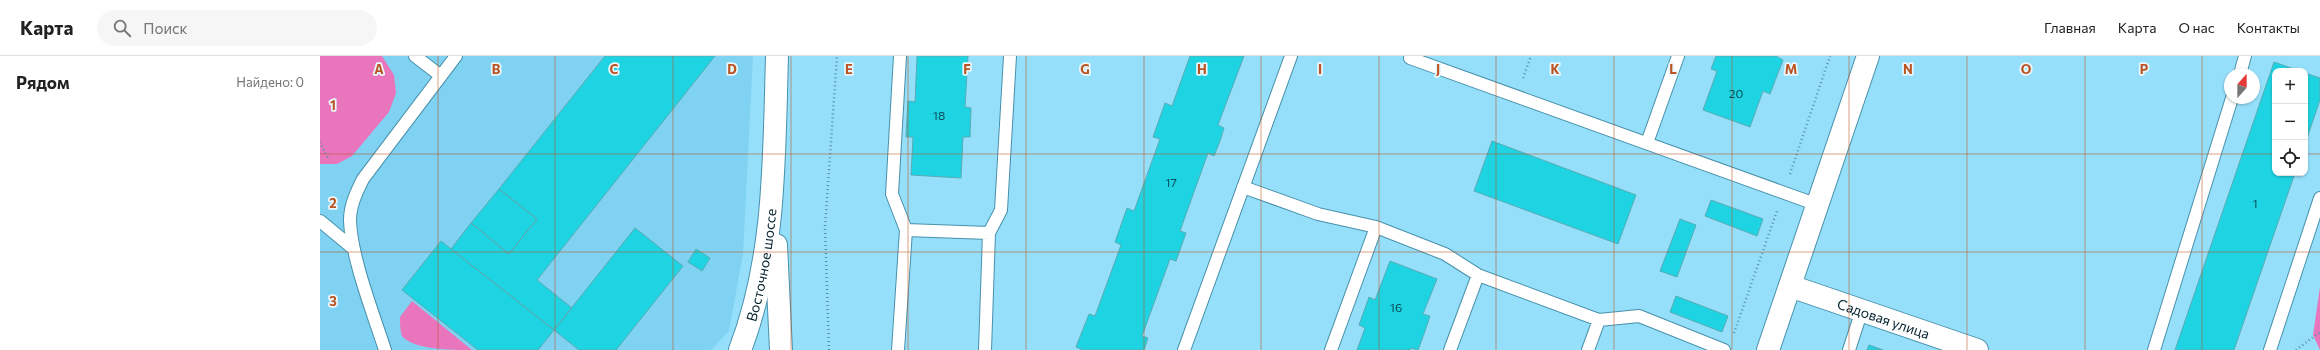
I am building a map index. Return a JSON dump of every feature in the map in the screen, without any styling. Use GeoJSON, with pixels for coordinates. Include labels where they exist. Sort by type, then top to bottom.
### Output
{"type":"FeatureCollection","features":[{"type":"Feature","properties":{"kind":"street","name":"Восточное шоссе"},"geometry":{"type":"LineString","coordinates":[[740,350],[749,325],[766,253],[773,178],[777,56]]}},
{"type":"Feature","properties":{"kind":"street"},"geometry":{"type":"LineString","coordinates":[[1768,350],[1868,56]]}},
{"type":"Feature","properties":{"kind":"street","name":"Восточное шоссе"},"geometry":{"type":"LineString","coordinates":[[773,178],[781,350]]}},
{"type":"Feature","properties":{"kind":"street","name":"Садовая улица"},"geometry":{"type":"LineString","coordinates":[[1790,286],[1976,350]]}},
{"type":"Feature","properties":{"kind":"lane"},"geometry":{"type":"LineString","coordinates":[[415,56],[441,76]]}},
{"type":"Feature","properties":{"kind":"lane"},"geometry":{"type":"LineString","coordinates":[[385,350],[354,249],[350,219],[354,199],[363,179],[456,56]]}},
{"type":"Feature","properties":{"kind":"lane"},"geometry":{"type":"LineString","coordinates":[[898,350],[906,230],[892,194],[900,56]]}},
{"type":"Feature","properties":{"kind":"lane"},"geometry":{"type":"LineString","coordinates":[[985,350],[989,233],[1001,210],[1010,56]]}},
{"type":"Feature","properties":{"kind":"lane"},"geometry":{"type":"LineString","coordinates":[[1184,350],[1291,56]]}},
{"type":"Feature","properties":{"kind":"lane"},"geometry":{"type":"LineString","coordinates":[[1411,56],[1410,58],[1818,205]]}},
{"type":"Feature","properties":{"kind":"lane"},"geometry":{"type":"LineString","coordinates":[[1647,143],[1678,56]]}},
{"type":"Feature","properties":{"kind":"lane"},"geometry":{"type":"LineString","coordinates":[[2242,68],[2246,56]]}},
{"type":"Feature","properties":{"kind":"lane"},"geometry":{"type":"LineString","coordinates":[[2154,350],[2230,104]]}},
{"type":"Feature","properties":{"kind":"lane"},"geometry":{"type":"LineString","coordinates":[[1243,187],[1318,214],[1376,227],[1445,254],[1478,276],[1599,320],[1639,316],[1724,350]]}},
{"type":"Feature","properties":{"kind":"lane"},"geometry":{"type":"LineString","coordinates":[[2270,350],[2320,198]]}},
{"type":"Feature","properties":{"kind":"lane"},"geometry":{"type":"LineString","coordinates":[[320,221],[354,249]]}},
{"type":"Feature","properties":{"kind":"lane"},"geometry":{"type":"LineString","coordinates":[[1331,350],[1376,227]]}},
{"type":"Feature","properties":{"kind":"lane"},"geometry":{"type":"LineString","coordinates":[[906,230],[989,233]]}},
{"type":"Feature","properties":{"kind":"lane"},"geometry":{"type":"LineString","coordinates":[[1450,350],[1478,276]]}},
{"type":"Feature","properties":{"kind":"lane"},"geometry":{"type":"LineString","coordinates":[[1849,350],[1862,310]]}},
{"type":"Feature","properties":{"kind":"lane"},"geometry":{"type":"LineString","coordinates":[[1588,350],[1599,320]]}},
{"type":"Feature","properties":{"kind":"path"},"geometry":{"type":"LineString","coordinates":[[829,350],[825,227],[837,56]]}},
{"type":"Feature","properties":{"kind":"path"},"geometry":{"type":"LineString","coordinates":[[320,142],[329,160]]}},
{"type":"Feature","properties":{"kind":"path"},"geometry":{"type":"LineString","coordinates":[[2296,350],[2320,332]]}},
{"type":"Feature","properties":{"kind":"shaded area"},"geometry":{"type":"Polygon","coordinates":[[[320,56],[753,56],[743,254],[729,331],[711,350],[320,350],[320,56]]]}},
{"type":"Feature","properties":{"kind":"shaded area"},"geometry":{"type":"Polygon","coordinates":[[[320,56],[382,56],[394,75],[396,93],[389,112],[352,156],[337,164],[320,164],[320,56]]]}},
{"type":"Feature","properties":{"kind":"shaded area"},"geometry":{"type":"Polygon","coordinates":[[[2320,287],[2320,350],[2313,335],[2320,287]]]}},
{"type":"Feature","properties":{"kind":"shaded area"},"geometry":{"type":"Polygon","coordinates":[[[412,301],[472,350],[424,347],[407,341],[401,334],[400,317],[412,301]]]}},
{"type":"Feature","properties":{"kind":"building"},"geometry":{"type":"Polygon","coordinates":[[[605,56],[715,56],[537,280],[572,308],[554,330],[451,249],[471,223],[509,254],[537,219],[499,189],[605,56]]]}},
{"type":"Feature","properties":{"kind":"building"},"geometry":{"type":"Polygon","coordinates":[[[917,56],[968,56],[965,107],[971,108],[970,137],[963,137],[961,178],[911,175],[913,137],[906,137],[908,101],[915,102],[917,56]]]}},
{"type":"Feature","properties":{"kind":"building"},"geometry":{"type":"Polygon","coordinates":[[[1190,56],[1244,56],[1218,125],[1224,128],[1220,141],[1214,156],[1208,153],[1180,231],[1186,233],[1176,261],[1170,259],[1142,336],[1148,338],[1144,350],[1083,350],[1076,347],[1089,314],[1095,316],[1121,245],[1115,242],[1127,208],[1134,211],[1160,139],[1153,137],[1165,103],[1172,106],[1190,56]]]}},
{"type":"Feature","properties":{"kind":"building"},"geometry":{"type":"Polygon","coordinates":[[[1716,56],[1776,56],[1783,60],[1770,94],[1763,91],[1750,127],[1703,110],[1717,71],[1711,69],[1716,56]]]}},
{"type":"Feature","properties":{"kind":"building"},"geometry":{"type":"Polygon","coordinates":[[[2274,62],[2291,68],[2272,68],[2272,176],[2294,176],[2234,350],[2175,350],[2260,104],[2260,103],[2274,62]]]}},
{"type":"Feature","properties":{"kind":"building"},"geometry":{"type":"Polygon","coordinates":[[[2308,74],[2320,78],[2320,100],[2308,135],[2308,74]]]}},
{"type":"Feature","properties":{"kind":"building"},"geometry":{"type":"Polygon","coordinates":[[[1492,141],[1636,195],[1618,244],[1474,191],[1492,141]]]}},
{"type":"Feature","properties":{"kind":"building"},"geometry":{"type":"Polygon","coordinates":[[[499,189],[537,219],[509,254],[471,223],[499,189]]]}},
{"type":"Feature","properties":{"kind":"building"},"geometry":{"type":"Polygon","coordinates":[[[1711,200],[1763,219],[1757,236],[1705,216],[1711,200]]]}},
{"type":"Feature","properties":{"kind":"building"},"geometry":{"type":"Polygon","coordinates":[[[1680,219],[1696,225],[1677,277],[1660,271],[1680,219]]]}},
{"type":"Feature","properties":{"kind":"building"},"geometry":{"type":"Polygon","coordinates":[[[635,228],[683,266],[616,350],[579,350],[554,330],[635,228]]]}},
{"type":"Feature","properties":{"kind":"building"},"geometry":{"type":"Polygon","coordinates":[[[441,241],[554,330],[538,350],[478,350],[402,290],[441,241]]]}},
{"type":"Feature","properties":{"kind":"building"},"geometry":{"type":"Polygon","coordinates":[[[696,249],[710,258],[702,271],[688,262],[696,249]]]}},
{"type":"Feature","properties":{"kind":"building"},"geometry":{"type":"Polygon","coordinates":[[[1390,261],[1437,279],[1423,314],[1430,316],[1424,334],[1418,350],[1411,348],[1410,350],[1357,350],[1365,328],[1359,325],[1369,297],[1375,300],[1390,261]]]}},
{"type":"Feature","properties":{"kind":"building"},"geometry":{"type":"Polygon","coordinates":[[[1676,296],[1728,316],[1722,332],[1670,312],[1676,296]]]}},
{"type":"Feature","properties":{"kind":"building"},"geometry":{"type":"Polygon","coordinates":[[[1869,345],[1883,350],[1867,350],[1869,345]]]}}]}
